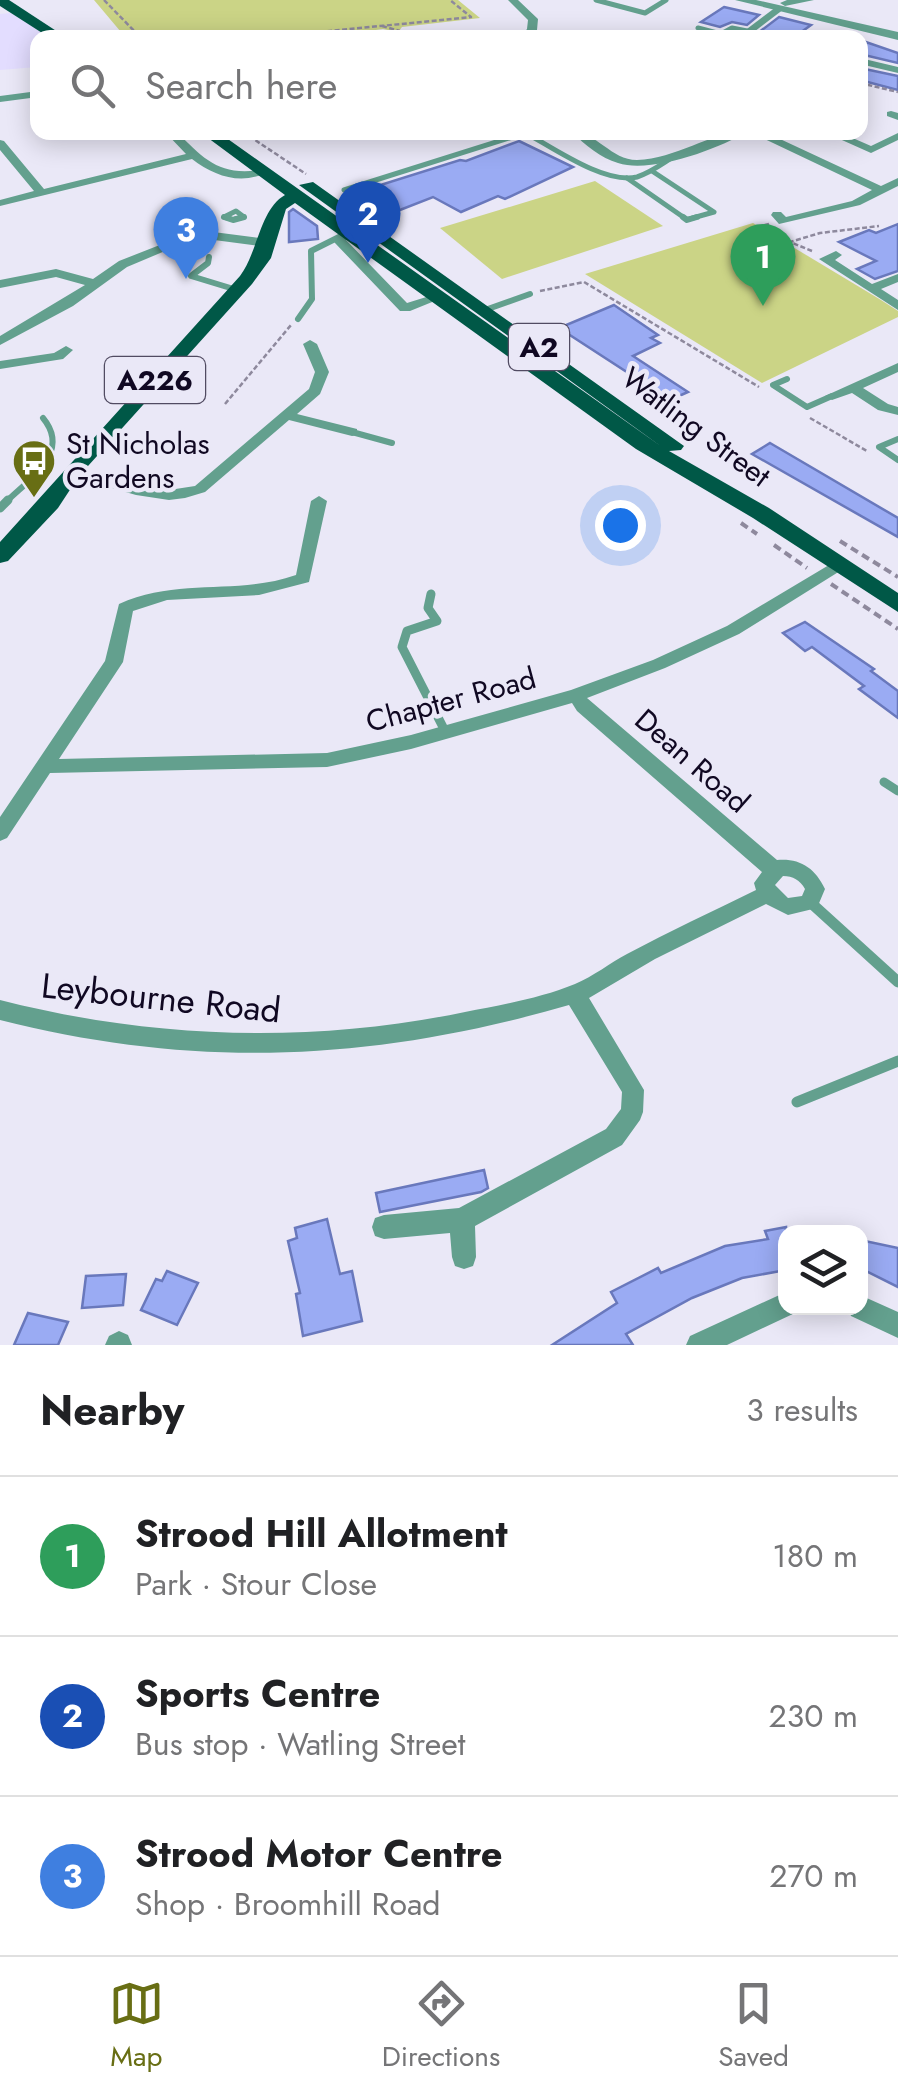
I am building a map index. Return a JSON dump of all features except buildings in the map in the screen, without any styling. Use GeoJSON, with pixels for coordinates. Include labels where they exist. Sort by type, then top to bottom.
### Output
{"type":"FeatureCollection","features":[{"type":"Feature","properties":{"kind":"main road"},"geometry":{"type":"LineString","coordinates":[[0,0],[47,30]]}},
{"type":"Feature","properties":{"kind":"main road","name":"A2"},"geometry":{"type":"LineString","coordinates":[[227,140],[297,189],[307,189]]}},
{"type":"Feature","properties":{"kind":"main road","name":"Watling Street"},"geometry":{"type":"LineString","coordinates":[[307,189],[485,310],[761,513]]}},
{"type":"Feature","properties":{"kind":"main road","name":"Watling Street"},"geometry":{"type":"LineString","coordinates":[[307,189],[343,235],[643,445],[761,513]]}},
{"type":"Feature","properties":{"kind":"main road","name":"A226"},"geometry":{"type":"LineString","coordinates":[[0,556],[237,290],[262,258],[278,206],[307,189]]}},
{"type":"Feature","properties":{"kind":"main road","name":"Watling Street"},"geometry":{"type":"LineString","coordinates":[[374,231],[381,246],[447,293],[436,298]]}},
{"type":"Feature","properties":{"kind":"main road","name":"Watling Street"},"geometry":{"type":"LineString","coordinates":[[485,310],[478,313],[479,318],[522,348],[536,368]]}},
{"type":"Feature","properties":{"kind":"main road","name":"A2"},"geometry":{"type":"LineString","coordinates":[[761,513],[898,604]]}},
{"type":"Feature","properties":{"kind":"street"},"geometry":{"type":"LineString","coordinates":[[513,0],[532,19],[532,30]]}},
{"type":"Feature","properties":{"kind":"street"},"geometry":{"type":"LineString","coordinates":[[741,0],[782,6],[898,36]]}},
{"type":"Feature","properties":{"kind":"street"},"geometry":{"type":"LineString","coordinates":[[749,30],[782,6],[809,2]]}},
{"type":"Feature","properties":{"kind":"street"},"geometry":{"type":"LineString","coordinates":[[868,63],[898,70]]}},
{"type":"Feature","properties":{"kind":"street"},"geometry":{"type":"LineString","coordinates":[[0,98],[30,95]]}},
{"type":"Feature","properties":{"kind":"street"},"geometry":{"type":"LineString","coordinates":[[870,150],[898,136]]}},
{"type":"Feature","properties":{"kind":"street"},"geometry":{"type":"LineString","coordinates":[[178,140],[194,155],[230,177],[270,170]]}},
{"type":"Feature","properties":{"kind":"street"},"geometry":{"type":"LineString","coordinates":[[589,140],[620,161],[676,155],[719,140]]}},
{"type":"Feature","properties":{"kind":"street"},"geometry":{"type":"LineString","coordinates":[[772,140],[881,190]]}},
{"type":"Feature","properties":{"kind":"street"},"geometry":{"type":"LineString","coordinates":[[847,140],[891,158]]}},
{"type":"Feature","properties":{"kind":"street"},"geometry":{"type":"LineString","coordinates":[[0,143],[41,192]]}},
{"type":"Feature","properties":{"kind":"street"},"geometry":{"type":"LineString","coordinates":[[0,203],[194,155]]}},
{"type":"Feature","properties":{"kind":"street"},"geometry":{"type":"LineString","coordinates":[[777,215],[783,221],[832,212],[898,181]]}},
{"type":"Feature","properties":{"kind":"street"},"geometry":{"type":"LineString","coordinates":[[0,340],[68,303],[123,264],[180,240],[198,234],[267,243]]}},
{"type":"Feature","properties":{"kind":"street"},"geometry":{"type":"LineString","coordinates":[[824,255],[898,306]]}},
{"type":"Feature","properties":{"kind":"street"},"geometry":{"type":"LineString","coordinates":[[0,284],[56,272],[93,282]]}},
{"type":"Feature","properties":{"kind":"street"},"geometry":{"type":"LineString","coordinates":[[871,289],[898,278]]}},
{"type":"Feature","properties":{"kind":"street"},"geometry":{"type":"LineString","coordinates":[[71,472],[154,492],[186,494],[212,482],[315,391],[322,372],[310,344]]}},
{"type":"Feature","properties":{"kind":"street"},"geometry":{"type":"LineString","coordinates":[[0,364],[58,356],[66,350]]}},
{"type":"Feature","properties":{"kind":"street"},"geometry":{"type":"LineString","coordinates":[[874,362],[894,369]]}},
{"type":"Feature","properties":{"kind":"street"},"geometry":{"type":"LineString","coordinates":[[832,396],[894,369]]}},
{"type":"Feature","properties":{"kind":"street"},"geometry":{"type":"LineString","coordinates":[[852,388],[883,407],[898,411]]}},
{"type":"Feature","properties":{"kind":"street"},"geometry":{"type":"LineString","coordinates":[[290,416],[352,432]]}},
{"type":"Feature","properties":{"kind":"street"},"geometry":{"type":"LineString","coordinates":[[0,833],[114,662],[125,608],[140,599],[265,592],[303,578],[318,501]]}},
{"type":"Feature","properties":{"kind":"street","name":"Chapter Road"},"geometry":{"type":"LineString","coordinates":[[45,766],[328,760],[445,731],[576,695],[659,664],[733,630],[840,566]]}},
{"type":"Feature","properties":{"kind":"street","name":"Dean Road"},"geometry":{"type":"LineString","coordinates":[[576,695],[583,706],[774,870],[794,868],[807,875],[814,888],[810,902]]}},
{"type":"Feature","properties":{"kind":"street"},"geometry":{"type":"LineString","coordinates":[[774,870],[764,882],[768,894],[786,906],[810,902]]}},
{"type":"Feature","properties":{"kind":"street","name":"Leybourne Road"},"geometry":{"type":"LineString","coordinates":[[0,1010],[46,1024],[214,1043],[292,1044],[396,1036],[575,994],[768,894]]}},
{"type":"Feature","properties":{"kind":"street"},"geometry":{"type":"LineString","coordinates":[[384,1227],[462,1220],[614,1138],[632,1112],[633,1090],[575,994]]}},
{"type":"Feature","properties":{"kind":"street"},"geometry":{"type":"LineString","coordinates":[[462,1220],[464,1257]]}},
{"type":"Feature","properties":{"kind":"street"},"geometry":{"type":"LineString","coordinates":[[698,1345],[778,1308]]}},
{"type":"Feature","properties":{"kind":"street"},"geometry":{"type":"LineString","coordinates":[[868,1311],[898,1325]]}},
{"type":"Feature","properties":{"kind":"lane"},"geometry":{"type":"LineString","coordinates":[[596,0],[646,13],[666,0]]}},
{"type":"Feature","properties":{"kind":"lane"},"geometry":{"type":"LineString","coordinates":[[698,28],[706,30]]}},
{"type":"Feature","properties":{"kind":"lane"},"geometry":{"type":"LineString","coordinates":[[344,190],[438,158],[478,152],[507,140]]}},
{"type":"Feature","properties":{"kind":"lane"},"geometry":{"type":"LineString","coordinates":[[538,140],[608,174],[627,178],[687,220],[714,212],[652,171]]}},
{"type":"Feature","properties":{"kind":"lane"},"geometry":{"type":"LineString","coordinates":[[627,178],[652,171],[676,155]]}},
{"type":"Feature","properties":{"kind":"lane"},"geometry":{"type":"LineString","coordinates":[[230,239],[239,226],[236,220]]}},
{"type":"Feature","properties":{"kind":"lane"},"geometry":{"type":"LineString","coordinates":[[298,319],[312,299],[311,252],[318,244],[343,235]]}},
{"type":"Feature","properties":{"kind":"lane"},"geometry":{"type":"LineString","coordinates":[[209,257],[208,263],[191,276],[237,290]]}},
{"type":"Feature","properties":{"kind":"lane"},"geometry":{"type":"LineString","coordinates":[[185,290],[198,278]]}},
{"type":"Feature","properties":{"kind":"lane"},"geometry":{"type":"LineString","coordinates":[[485,310],[530,294]]}},
{"type":"Feature","properties":{"kind":"lane"},"geometry":{"type":"LineString","coordinates":[[786,379],[773,385],[807,407],[832,396]]}},
{"type":"Feature","properties":{"kind":"lane"},"geometry":{"type":"LineString","coordinates":[[0,508],[52,456],[56,446],[52,426],[43,418]]}},
{"type":"Feature","properties":{"kind":"lane"},"geometry":{"type":"LineString","coordinates":[[352,432],[392,443]]}},
{"type":"Feature","properties":{"kind":"lane"},"geometry":{"type":"LineString","coordinates":[[898,439],[879,447],[898,460]]}},
{"type":"Feature","properties":{"kind":"lane"},"geometry":{"type":"LineString","coordinates":[[432,594],[428,608],[437,621],[407,631],[402,647],[445,731]]}},
{"type":"Feature","properties":{"kind":"lane"},"geometry":{"type":"LineString","coordinates":[[884,782],[898,792]]}},
{"type":"Feature","properties":{"kind":"lane"},"geometry":{"type":"LineString","coordinates":[[810,902],[898,982]]}},
{"type":"Feature","properties":{"kind":"lane"},"geometry":{"type":"LineString","coordinates":[[797,1102],[898,1061]]}},
{"type":"Feature","properties":{"kind":"path"},"geometry":{"type":"LineString","coordinates":[[104,0],[133,30]]}},
{"type":"Feature","properties":{"kind":"path"},"geometry":{"type":"LineString","coordinates":[[347,30],[472,17],[450,0]]}},
{"type":"Feature","properties":{"kind":"path"},"geometry":{"type":"LineString","coordinates":[[378,24],[398,30]]}},
{"type":"Feature","properties":{"kind":"path"},"geometry":{"type":"LineString","coordinates":[[868,85],[895,92],[898,86]]}},
{"type":"Feature","properties":{"kind":"path"},"geometry":{"type":"LineString","coordinates":[[252,140],[307,189]]}},
{"type":"Feature","properties":{"kind":"path"},"geometry":{"type":"LineString","coordinates":[[824,255],[790,242],[820,232],[879,226]]}},
{"type":"Feature","properties":{"kind":"path"},"geometry":{"type":"LineString","coordinates":[[530,294],[584,282],[766,392]]}},
{"type":"Feature","properties":{"kind":"path"},"geometry":{"type":"LineString","coordinates":[[225,404],[298,319]]}},
{"type":"Feature","properties":{"kind":"path"},"geometry":{"type":"LineString","coordinates":[[796,410],[872,455]]}},
{"type":"Feature","properties":{"kind":"shaded area"},"geometry":{"type":"Polygon","coordinates":[[[11,13],[39,30],[30,30],[30,68],[0,70],[0,14],[11,13]]]}},
{"type":"Feature","properties":{"kind":"green space"},"geometry":{"type":"Polygon","coordinates":[[[94,0],[458,0],[480,18],[400,30],[119,30],[94,0]]]}},
{"type":"Feature","properties":{"kind":"green space"},"geometry":{"type":"Polygon","coordinates":[[[595,181],[663,226],[502,279],[440,228],[595,181]]]}},
{"type":"Feature","properties":{"kind":"green space"},"geometry":{"type":"Polygon","coordinates":[[[753,223],[898,311],[898,317],[762,383],[585,274],[753,223]]]}},
{"type":"Feature","properties":{"kind":"place","name":"Sports Centre"},"geometry":{"type":"Point","coordinates":[368,263]}},
{"type":"Feature","properties":{"kind":"place","name":"Strood Motor Centre"},"geometry":{"type":"Point","coordinates":[186,279]}},
{"type":"Feature","properties":{"kind":"place","name":"Strood Hill Allotment"},"geometry":{"type":"Point","coordinates":[763,306]}},
{"type":"Feature","properties":{"kind":"place","name":"St Nicholas Gardens"},"geometry":{"type":"Point","coordinates":[34,499]}}]}
